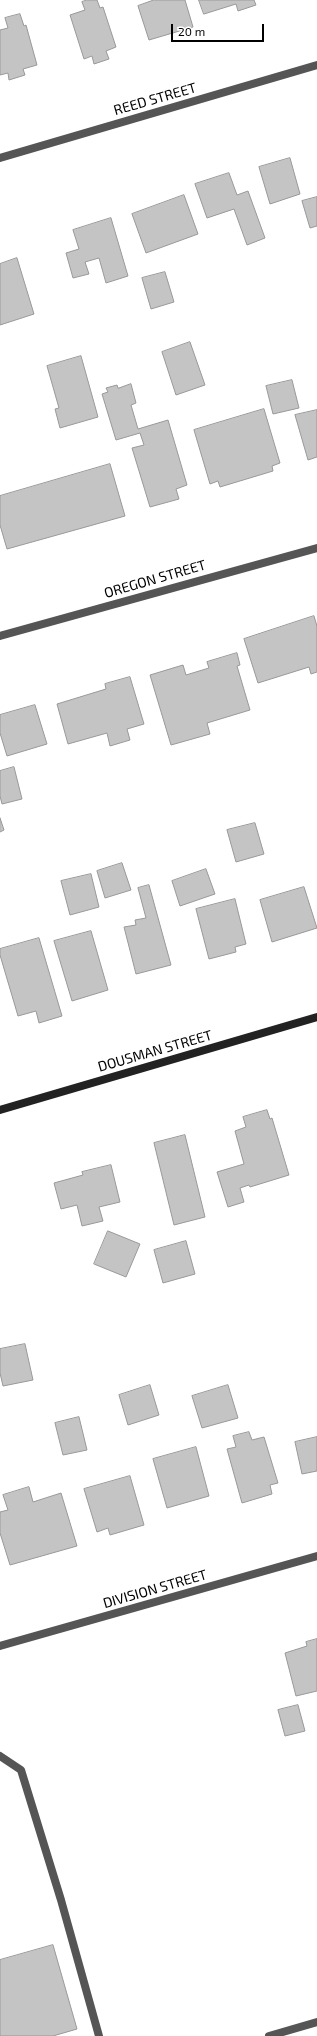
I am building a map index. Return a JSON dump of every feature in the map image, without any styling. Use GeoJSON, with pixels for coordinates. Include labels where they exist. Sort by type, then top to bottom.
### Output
{"type":"FeatureCollection","features":[{"type":"Feature","properties":{"kind":"street","name":"REED STREET"},"geometry":{"type":"LineString","coordinates":[[0,158],[317,65]]}},
{"type":"Feature","properties":{"kind":"street","name":"OREGON STREET"},"geometry":{"type":"LineString","coordinates":[[0,636],[317,548]]}},
{"type":"Feature","properties":{"kind":"street","name":"DOUSMAN STREET"},"geometry":{"type":"LineString","coordinates":[[0,1110],[317,1017]]}},
{"type":"Feature","properties":{"kind":"street","name":"DIVISION STREET"},"geometry":{"type":"LineString","coordinates":[[0,1646],[317,1556]]}},
{"type":"Feature","properties":{"kind":"street"},"geometry":{"type":"LineString","coordinates":[[0,1756],[21,1770],[61,1900],[99,2036]]}},
{"type":"Feature","properties":{"kind":"street"},"geometry":{"type":"LineString","coordinates":[[269,2036],[317,2022]]}},
{"type":"Feature","properties":{"kind":"building"},"geometry":{"type":"Polygon","coordinates":[[[87,0],[97,0],[100,8],[103,7],[116,47],[106,51],[109,59],[94,64],[92,56],[84,59],[70,15],[85,10],[82,2],[87,0]]]}},
{"type":"Feature","properties":{"kind":"building"},"geometry":{"type":"Polygon","coordinates":[[[154,0],[185,0],[193,27],[149,40],[138,6],[154,0]]]}},
{"type":"Feature","properties":{"kind":"building"},"geometry":{"type":"Polygon","coordinates":[[[199,0],[254,0],[256,5],[238,11],[236,4],[204,14],[199,0]]]}},
{"type":"Feature","properties":{"kind":"building"},"geometry":{"type":"Polygon","coordinates":[[[20,14],[24,26],[26,25],[37,65],[23,69],[25,75],[9,80],[8,73],[0,75],[0,30],[8,28],[5,18],[20,14]]]}},
{"type":"Feature","properties":{"kind":"building"},"geometry":{"type":"Polygon","coordinates":[[[290,158],[300,194],[270,204],[259,167],[290,158]]]}},
{"type":"Feature","properties":{"kind":"building"},"geometry":{"type":"Polygon","coordinates":[[[229,173],[237,195],[248,191],[265,238],[247,245],[234,209],[207,218],[195,184],[229,173]]]}},
{"type":"Feature","properties":{"kind":"building"},"geometry":{"type":"Polygon","coordinates":[[[184,195],[198,234],[146,253],[132,214],[184,195]]]}},
{"type":"Feature","properties":{"kind":"building"},"geometry":{"type":"Polygon","coordinates":[[[317,197],[317,226],[310,228],[302,201],[317,197]]]}},
{"type":"Feature","properties":{"kind":"building"},"geometry":{"type":"Polygon","coordinates":[[[111,218],[128,276],[106,283],[99,258],[85,262],[89,274],[73,278],[66,253],[79,249],[73,230],[111,218]]]}},
{"type":"Feature","properties":{"kind":"building"},"geometry":{"type":"Polygon","coordinates":[[[17,258],[34,314],[0,325],[0,264],[17,258]]]}},
{"type":"Feature","properties":{"kind":"building"},"geometry":{"type":"Polygon","coordinates":[[[165,272],[174,302],[151,309],[142,278],[165,272]]]}},
{"type":"Feature","properties":{"kind":"building"},"geometry":{"type":"Polygon","coordinates":[[[190,342],[205,385],[176,395],[162,352],[190,342]]]}},
{"type":"Feature","properties":{"kind":"building"},"geometry":{"type":"Polygon","coordinates":[[[81,356],[98,417],[60,428],[55,409],[59,408],[47,366],[81,356]]]}},
{"type":"Feature","properties":{"kind":"building"},"geometry":{"type":"Polygon","coordinates":[[[292,380],[299,408],[273,414],[266,386],[292,380]]]}},
{"type":"Feature","properties":{"kind":"building"},"geometry":{"type":"Polygon","coordinates":[[[131,384],[136,403],[131,405],[138,429],[168,420],[187,485],[176,489],[179,499],[150,507],[132,448],[144,445],[140,433],[116,440],[102,394],[108,392],[106,388],[117,385],[118,388],[131,384]]]}},
{"type":"Feature","properties":{"kind":"building"},"geometry":{"type":"Polygon","coordinates":[[[264,409],[280,463],[272,466],[273,471],[220,487],[218,481],[210,484],[194,430],[264,409]]]}},
{"type":"Feature","properties":{"kind":"building"},"geometry":{"type":"Polygon","coordinates":[[[317,410],[317,457],[308,460],[295,415],[317,410]]]}},
{"type":"Feature","properties":{"kind":"building"},"geometry":{"type":"Polygon","coordinates":[[[110,464],[125,516],[7,549],[0,525],[0,496],[110,464]]]}},
{"type":"Feature","properties":{"kind":"building"},"geometry":{"type":"Polygon","coordinates":[[[314,616],[317,626],[317,672],[311,674],[309,667],[258,683],[244,639],[314,616]]]}},
{"type":"Feature","properties":{"kind":"building"},"geometry":{"type":"Polygon","coordinates":[[[237,653],[240,665],[237,666],[250,710],[207,723],[210,734],[171,745],[150,675],[183,665],[186,675],[209,668],[207,662],[237,653]]]}},
{"type":"Feature","properties":{"kind":"building"},"geometry":{"type":"Polygon","coordinates":[[[130,677],[144,724],[127,729],[130,740],[110,746],[107,733],[68,744],[57,704],[106,689],[105,684],[130,677]]]}},
{"type":"Feature","properties":{"kind":"building"},"geometry":{"type":"Polygon","coordinates":[[[35,705],[47,744],[7,756],[0,733],[0,715],[35,705]]]}},
{"type":"Feature","properties":{"kind":"building"},"geometry":{"type":"Polygon","coordinates":[[[14,767],[22,799],[2,804],[0,796],[0,771],[14,767]]]}},
{"type":"Feature","properties":{"kind":"building"},"geometry":{"type":"Polygon","coordinates":[[[0,818],[4,830],[0,832],[0,818]]]}},
{"type":"Feature","properties":{"kind":"building"},"geometry":{"type":"Polygon","coordinates":[[[255,823],[264,854],[236,862],[227,830],[255,823]]]}},
{"type":"Feature","properties":{"kind":"building"},"geometry":{"type":"Polygon","coordinates":[[[122,863],[131,890],[105,898],[97,871],[122,863]]]}},
{"type":"Feature","properties":{"kind":"building"},"geometry":{"type":"Polygon","coordinates":[[[206,869],[215,894],[180,906],[172,881],[206,869]]]}},
{"type":"Feature","properties":{"kind":"building"},"geometry":{"type":"Polygon","coordinates":[[[91,874],[99,907],[70,915],[61,881],[91,874]]]}},
{"type":"Feature","properties":{"kind":"building"},"geometry":{"type":"Polygon","coordinates":[[[149,885],[171,965],[136,974],[124,927],[136,925],[135,920],[146,918],[138,888],[149,885]]]}},
{"type":"Feature","properties":{"kind":"building"},"geometry":{"type":"Polygon","coordinates":[[[304,887],[317,928],[272,942],[260,900],[304,887]]]}},
{"type":"Feature","properties":{"kind":"building"},"geometry":{"type":"Polygon","coordinates":[[[235,899],[246,944],[235,947],[236,952],[209,959],[196,909],[235,899]]]}},
{"type":"Feature","properties":{"kind":"building"},"geometry":{"type":"Polygon","coordinates":[[[91,931],[108,990],[72,1001],[54,941],[91,931]]]}},
{"type":"Feature","properties":{"kind":"building"},"geometry":{"type":"Polygon","coordinates":[[[39,938],[62,1016],[39,1023],[36,1011],[18,1016],[0,955],[0,949],[39,938]]]}},
{"type":"Feature","properties":{"kind":"building"},"geometry":{"type":"Polygon","coordinates":[[[267,1110],[270,1119],[272,1118],[289,1175],[250,1187],[249,1185],[240,1188],[244,1202],[228,1207],[217,1172],[244,1164],[235,1131],[246,1127],[243,1117],[267,1110]]]}},
{"type":"Feature","properties":{"kind":"building"},"geometry":{"type":"Polygon","coordinates":[[[185,1135],[205,1217],[174,1225],[154,1143],[185,1135]]]}},
{"type":"Feature","properties":{"kind":"building"},"geometry":{"type":"Polygon","coordinates":[[[111,1165],[120,1202],[99,1207],[103,1221],[82,1226],[77,1205],[61,1209],[54,1183],[83,1175],[82,1172],[111,1165]]]}},
{"type":"Feature","properties":{"kind":"building"},"geometry":{"type":"Polygon","coordinates":[[[108,1231],[140,1244],[126,1277],[94,1264],[108,1231]]]}},
{"type":"Feature","properties":{"kind":"building"},"geometry":{"type":"Polygon","coordinates":[[[186,1241],[195,1274],[163,1283],[154,1250],[186,1241]]]}},
{"type":"Feature","properties":{"kind":"building"},"geometry":{"type":"Polygon","coordinates":[[[25,1344],[33,1380],[3,1386],[0,1373],[0,1349],[25,1344]]]}},
{"type":"Feature","properties":{"kind":"building"},"geometry":{"type":"Polygon","coordinates":[[[150,1385],[159,1415],[128,1425],[119,1395],[150,1385]]]}},
{"type":"Feature","properties":{"kind":"building"},"geometry":{"type":"Polygon","coordinates":[[[228,1385],[238,1418],[202,1428],[192,1396],[228,1385]]]}},
{"type":"Feature","properties":{"kind":"building"},"geometry":{"type":"Polygon","coordinates":[[[79,1417],[87,1450],[63,1455],[55,1423],[79,1417]]]}},
{"type":"Feature","properties":{"kind":"building"},"geometry":{"type":"Polygon","coordinates":[[[249,1432],[252,1440],[264,1437],[278,1483],[270,1485],[272,1494],[242,1503],[227,1449],[236,1447],[233,1436],[249,1432]]]}},
{"type":"Feature","properties":{"kind":"building"},"geometry":{"type":"Polygon","coordinates":[[[317,1437],[317,1471],[302,1474],[295,1442],[317,1437]]]}},
{"type":"Feature","properties":{"kind":"building"},"geometry":{"type":"Polygon","coordinates":[[[196,1447],[209,1496],[167,1508],[153,1459],[196,1447]]]}},
{"type":"Feature","properties":{"kind":"building"},"geometry":{"type":"Polygon","coordinates":[[[130,1476],[144,1525],[110,1535],[108,1528],[97,1532],[84,1489],[130,1476]]]}},
{"type":"Feature","properties":{"kind":"building"},"geometry":{"type":"Polygon","coordinates":[[[29,1487],[33,1502],[61,1493],[77,1546],[10,1565],[0,1533],[0,1512],[8,1510],[3,1495],[29,1487]]]}},
{"type":"Feature","properties":{"kind":"building"},"geometry":{"type":"Polygon","coordinates":[[[317,1639],[317,1691],[296,1696],[285,1653],[307,1646],[306,1642],[317,1639]]]}},
{"type":"Feature","properties":{"kind":"building"},"geometry":{"type":"Polygon","coordinates":[[[298,1705],[305,1731],[285,1736],[278,1710],[298,1705]]]}},
{"type":"Feature","properties":{"kind":"building"},"geometry":{"type":"Polygon","coordinates":[[[53,1945],[77,2029],[53,2036],[0,2036],[0,1960],[53,1945]]]}}]}
